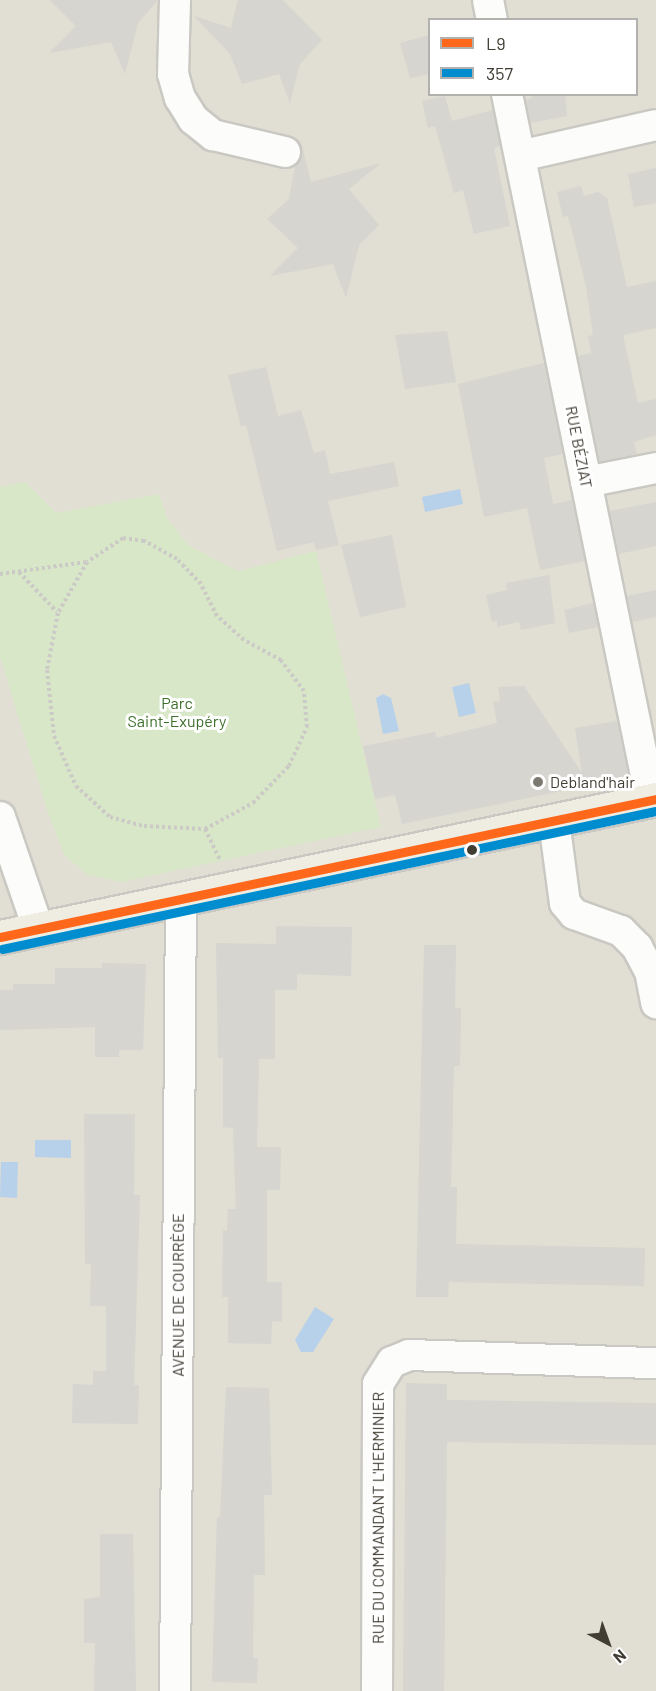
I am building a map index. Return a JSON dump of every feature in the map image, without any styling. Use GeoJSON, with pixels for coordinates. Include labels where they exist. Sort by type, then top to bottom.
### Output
{"type":"FeatureCollection","features":[{"type":"Feature","properties":{"kind":"main road"},"geometry":{"type":"LineString","coordinates":[[0,937],[654,800]]}},
{"type":"Feature","properties":{"kind":"street"},"geometry":{"type":"LineString","coordinates":[[175,0],[173,74],[180,98],[193,119],[213,135],[285,152]]}},
{"type":"Feature","properties":{"kind":"street"},"geometry":{"type":"LineString","coordinates":[[488,0],[492,18]]}},
{"type":"Feature","properties":{"kind":"street","name":"RUE BÉZIAT"},"geometry":{"type":"LineString","coordinates":[[507,96],[654,800]]}},
{"type":"Feature","properties":{"kind":"street"},"geometry":{"type":"LineString","coordinates":[[520,156],[656,125]]}},
{"type":"Feature","properties":{"kind":"street"},"geometry":{"type":"LineString","coordinates":[[586,482],[656,468]]}},
{"type":"Feature","properties":{"kind":"street"},"geometry":{"type":"LineString","coordinates":[[0,817],[38,928]]}},
{"type":"Feature","properties":{"kind":"street"},"geometry":{"type":"LineString","coordinates":[[554,821],[565,903],[574,914],[621,931],[638,947],[650,971],[656,1003]]}},
{"type":"Feature","properties":{"kind":"street","name":"AVENUE DE COURRÈGE"},"geometry":{"type":"LineString","coordinates":[[175,1691],[181,900]]}},
{"type":"Feature","properties":{"kind":"street","name":"RUE DU COMMANDANT L'HERMINIER"},"geometry":{"type":"LineString","coordinates":[[377,1691],[378,1384],[392,1362],[409,1355],[656,1363]]}},
{"type":"Feature","properties":{"kind":"path"},"geometry":{"type":"LineString","coordinates":[[0,574],[87,562],[123,538],[144,541],[177,559],[201,584],[217,616],[244,640],[280,660],[304,691],[307,727],[289,766],[253,803],[205,829],[144,826],[110,817],[75,786],[54,736],[47,670],[57,613],[87,562]]}},
{"type":"Feature","properties":{"kind":"path"},"geometry":{"type":"LineString","coordinates":[[18,572],[57,613]]}},
{"type":"Feature","properties":{"kind":"path"},"geometry":{"type":"LineString","coordinates":[[205,829],[222,866]]}},
{"type":"Feature","properties":{"kind":"shaded area"},"geometry":{"type":"Polygon","coordinates":[[[0,0],[656,0],[656,1691],[0,1691],[0,0]]]}},
{"type":"Feature","properties":{"kind":"green space","name":"Parc Saint-Exupéry"},"geometry":{"type":"Polygon","coordinates":[[[25,482],[56,513],[159,494],[167,518],[188,545],[238,571],[316,551],[381,827],[121,882],[88,875],[65,856],[48,813],[0,657],[0,487],[25,482]]]}},
{"type":"Feature","properties":{"kind":"water"},"geometry":{"type":"Polygon","coordinates":[[[460,489],[463,504],[425,512],[422,497],[460,489]]]}},
{"type":"Feature","properties":{"kind":"water"},"geometry":{"type":"Polygon","coordinates":[[[469,683],[476,713],[459,717],[452,687],[469,683]]]}},
{"type":"Feature","properties":{"kind":"water"},"geometry":{"type":"Polygon","coordinates":[[[383,694],[391,698],[399,731],[383,734],[376,698],[383,694]]]}},
{"type":"Feature","properties":{"kind":"water"},"geometry":{"type":"Polygon","coordinates":[[[35,1140],[71,1140],[71,1158],[35,1157],[35,1140]]]}},
{"type":"Feature","properties":{"kind":"water"},"geometry":{"type":"Polygon","coordinates":[[[1,1162],[18,1162],[17,1198],[0,1197],[1,1162]]]}},
{"type":"Feature","properties":{"kind":"water"},"geometry":{"type":"Polygon","coordinates":[[[315,1307],[334,1319],[313,1352],[301,1352],[295,1340],[315,1307]]]}},
{"type":"Feature","properties":{"kind":"building"},"geometry":{"type":"Polygon","coordinates":[[[50,0],[158,0],[138,23],[125,74],[111,42],[49,53],[76,26],[50,0]]]}},
{"type":"Feature","properties":{"kind":"building"},"geometry":{"type":"Polygon","coordinates":[[[238,0],[283,0],[322,40],[300,64],[290,103],[279,74],[242,84],[230,54],[194,16],[231,28],[238,0]]]}},
{"type":"Feature","properties":{"kind":"building"},"geometry":{"type":"Polygon","coordinates":[[[428,35],[428,74],[410,78],[400,43],[428,35]]]}},
{"type":"Feature","properties":{"kind":"building"},"geometry":{"type":"Polygon","coordinates":[[[445,96],[452,121],[493,110],[500,146],[494,148],[510,226],[474,234],[463,190],[454,193],[435,126],[428,128],[422,101],[445,96]]]}},
{"type":"Feature","properties":{"kind":"building"},"geometry":{"type":"Polygon","coordinates":[[[532,96],[565,96],[567,116],[531,123],[526,100],[532,98],[532,96]]]}},
{"type":"Feature","properties":{"kind":"building"},"geometry":{"type":"Polygon","coordinates":[[[300,138],[311,182],[381,163],[349,189],[379,225],[359,245],[346,298],[333,264],[270,276],[298,248],[267,219],[289,199],[295,166],[302,155],[300,138]]]}},
{"type":"Feature","properties":{"kind":"building"},"geometry":{"type":"Polygon","coordinates":[[[656,168],[656,203],[634,207],[628,174],[656,168]]]}},
{"type":"Feature","properties":{"kind":"building"},"geometry":{"type":"Polygon","coordinates":[[[581,186],[584,196],[598,192],[607,198],[627,287],[656,281],[656,328],[623,335],[638,403],[656,399],[656,435],[634,442],[637,454],[600,462],[578,356],[591,353],[588,336],[593,335],[586,286],[568,216],[563,217],[557,192],[581,186]]]}},
{"type":"Feature","properties":{"kind":"building"},"geometry":{"type":"Polygon","coordinates":[[[447,331],[456,382],[405,389],[395,335],[447,331]]]}},
{"type":"Feature","properties":{"kind":"building"},"geometry":{"type":"Polygon","coordinates":[[[544,363],[563,454],[544,458],[553,504],[572,500],[585,561],[540,570],[527,508],[484,517],[458,384],[544,363]]]}},
{"type":"Feature","properties":{"kind":"building"},"geometry":{"type":"Polygon","coordinates":[[[266,367],[278,416],[301,410],[314,453],[325,450],[330,474],[394,462],[399,486],[328,501],[339,545],[316,550],[314,542],[277,551],[246,425],[241,427],[228,375],[266,367]]]}},
{"type":"Feature","properties":{"kind":"building"},"geometry":{"type":"Polygon","coordinates":[[[656,502],[656,546],[618,554],[610,511],[656,502]]]}},
{"type":"Feature","properties":{"kind":"building"},"geometry":{"type":"Polygon","coordinates":[[[392,535],[406,607],[360,617],[341,545],[392,535]]]}},
{"type":"Feature","properties":{"kind":"building"},"geometry":{"type":"Polygon","coordinates":[[[549,575],[555,623],[521,630],[519,622],[497,627],[497,620],[492,622],[486,595],[507,590],[506,583],[549,575]]]}},
{"type":"Feature","properties":{"kind":"building"},"geometry":{"type":"Polygon","coordinates":[[[656,590],[656,617],[632,622],[627,596],[656,590]]]}},
{"type":"Feature","properties":{"kind":"building"},"geometry":{"type":"Polygon","coordinates":[[[593,603],[598,627],[569,633],[564,610],[593,603]]]}},
{"type":"Feature","properties":{"kind":"building"},"geometry":{"type":"Polygon","coordinates":[[[524,686],[582,773],[575,728],[617,721],[629,777],[402,824],[395,795],[375,799],[363,746],[435,732],[436,738],[497,723],[493,702],[500,701],[498,687],[524,686]]]}},
{"type":"Feature","properties":{"kind":"building"},"geometry":{"type":"Polygon","coordinates":[[[276,926],[352,927],[351,976],[297,974],[297,990],[275,990],[275,1059],[259,1059],[257,1147],[281,1147],[280,1190],[267,1190],[267,1282],[282,1282],[282,1322],[272,1321],[271,1344],[228,1343],[228,1297],[222,1297],[223,1230],[227,1231],[228,1209],[236,1209],[233,1128],[223,1127],[223,1058],[218,1058],[216,943],[276,944],[276,926]]]}},
{"type":"Feature","properties":{"kind":"building"},"geometry":{"type":"Polygon","coordinates":[[[424,945],[456,945],[455,1008],[461,1008],[460,1066],[454,1066],[451,1187],[457,1187],[456,1244],[645,1248],[644,1286],[449,1282],[448,1297],[416,1297],[424,945]]]}},
{"type":"Feature","properties":{"kind":"building"},"geometry":{"type":"Polygon","coordinates":[[[102,963],[146,964],[143,1050],[119,1050],[119,1057],[95,1057],[95,1027],[0,1030],[0,990],[13,990],[13,984],[55,984],[55,968],[102,968],[102,963]]]}},
{"type":"Feature","properties":{"kind":"building"},"geometry":{"type":"Polygon","coordinates":[[[84,1114],[135,1114],[134,1195],[140,1195],[134,1385],[139,1385],[138,1424],[72,1423],[73,1384],[93,1385],[93,1371],[106,1371],[106,1306],[90,1306],[91,1264],[85,1264],[84,1114]]]}},
{"type":"Feature","properties":{"kind":"building"},"geometry":{"type":"Polygon","coordinates":[[[406,1383],[447,1384],[447,1400],[656,1403],[656,1445],[447,1442],[444,1691],[403,1691],[406,1383]]]}},
{"type":"Feature","properties":{"kind":"building"},"geometry":{"type":"Polygon","coordinates":[[[226,1387],[269,1388],[272,1495],[264,1495],[265,1575],[254,1575],[253,1658],[258,1658],[257,1683],[212,1682],[217,1517],[220,1517],[226,1387]]]}},
{"type":"Feature","properties":{"kind":"building"},"geometry":{"type":"Polygon","coordinates":[[[100,1534],[133,1534],[136,1691],[94,1691],[95,1643],[84,1643],[84,1599],[100,1597],[100,1534]]]}},
{"type":"Feature","properties":{"kind":"transit line","name":"L9"},"geometry":{"type":"LineString","coordinates":[[0,937],[656,799]]}},
{"type":"Feature","properties":{"kind":"transit line","name":"357"},"geometry":{"type":"LineString","coordinates":[[2,949],[656,811]]}},
{"type":"Feature","properties":{"kind":"place","name":"Debland'hair"},"geometry":{"type":"Point","coordinates":[538,782]}}]}
